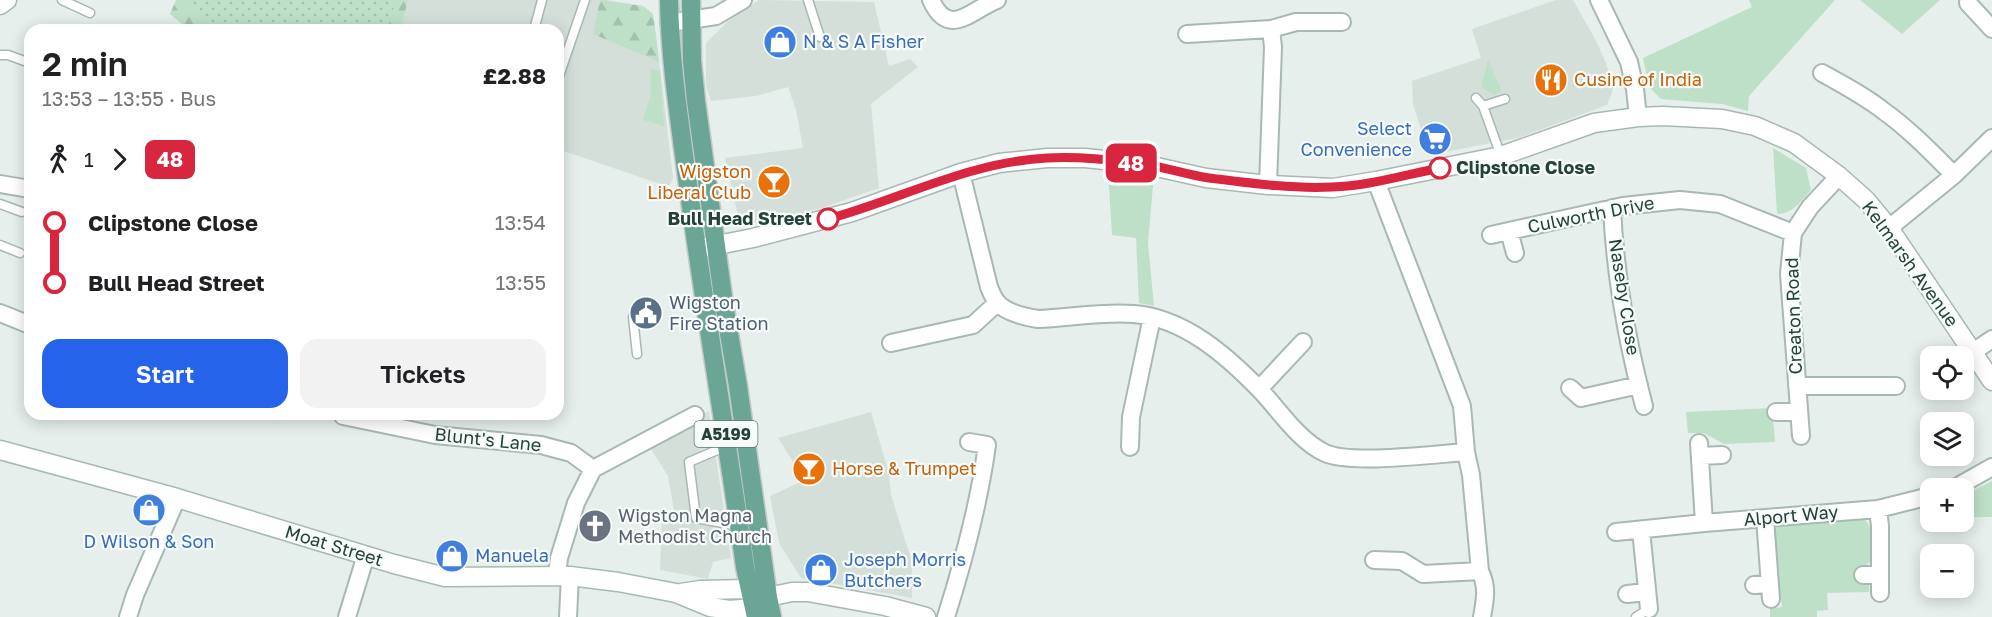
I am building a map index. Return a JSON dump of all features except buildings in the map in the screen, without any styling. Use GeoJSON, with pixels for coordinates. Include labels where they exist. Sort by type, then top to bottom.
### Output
{"type":"FeatureCollection","features":[{"type":"Feature","properties":{"kind":"main road","name":"A5199"},"geometry":{"type":"LineString","coordinates":[[669,0],[669,23],[678,104],[697,249],[715,305],[745,437]]}},
{"type":"Feature","properties":{"kind":"main road","name":"A5199"},"geometry":{"type":"LineString","coordinates":[[692,0],[692,61],[716,246],[715,305],[728,446],[749,590]]}},
{"type":"Feature","properties":{"kind":"main road"},"geometry":{"type":"LineString","coordinates":[[745,437],[759,535],[759,607]]}},
{"type":"Feature","properties":{"kind":"main road"},"geometry":{"type":"LineString","coordinates":[[749,590],[759,607],[772,617]]}},
{"type":"Feature","properties":{"kind":"street"},"geometry":{"type":"LineString","coordinates":[[0,5],[7,0]]}},
{"type":"Feature","properties":{"kind":"street"},"geometry":{"type":"LineString","coordinates":[[669,23],[716,16],[743,0]]}},
{"type":"Feature","properties":{"kind":"street"},"geometry":{"type":"LineString","coordinates":[[931,0],[936,10],[944,18],[954,20],[964,19],[997,0]]}},
{"type":"Feature","properties":{"kind":"street"},"geometry":{"type":"LineString","coordinates":[[1602,1],[1629,62],[1638,117]]}},
{"type":"Feature","properties":{"kind":"street"},"geometry":{"type":"LineString","coordinates":[[1968,3],[1992,29]]}},
{"type":"Feature","properties":{"kind":"street"},"geometry":{"type":"LineString","coordinates":[[1187,34],[1271,29],[1296,22],[1342,22]]}},
{"type":"Feature","properties":{"kind":"street"},"geometry":{"type":"LineString","coordinates":[[1268,185],[1273,47],[1271,29]]}},
{"type":"Feature","properties":{"kind":"street"},"geometry":{"type":"LineString","coordinates":[[1822,73],[1864,96],[1886,112],[1954,174]]}},
{"type":"Feature","properties":{"kind":"street","name":"Kelmarsh Avenue"},"geometry":{"type":"LineString","coordinates":[[697,249],[753,238],[852,212],[961,173],[999,163],[1047,158],[1085,158],[1143,164],[1206,178],[1268,185],[1333,188],[1501,156],[1594,123],[1663,116],[1722,120],[1755,126],[1794,143],[1839,176],[1866,200],[1889,228],[1969,346]]}},
{"type":"Feature","properties":{"kind":"street"},"geometry":{"type":"LineString","coordinates":[[1889,228],[1954,174],[1992,138]]}},
{"type":"Feature","properties":{"kind":"street"},"geometry":{"type":"LineString","coordinates":[[961,173],[989,287],[997,303],[1023,316],[1038,319],[1134,314],[1170,322],[1219,352],[1259,389],[1303,438],[1326,454],[1356,459],[1466,452]]}},
{"type":"Feature","properties":{"kind":"street","name":"Creaton Road"},"geometry":{"type":"LineString","coordinates":[[1801,436],[1789,274],[1793,233],[1810,207],[1839,176]]}},
{"type":"Feature","properties":{"kind":"street"},"geometry":{"type":"LineString","coordinates":[[1376,181],[1462,406],[1480,571],[1485,581],[1486,592],[1482,617]]}},
{"type":"Feature","properties":{"kind":"street"},"geometry":{"type":"LineString","coordinates":[[0,184],[24,188]]}},
{"type":"Feature","properties":{"kind":"street","name":"Culworth Drive"},"geometry":{"type":"LineString","coordinates":[[1491,235],[1612,208],[1680,200],[1720,204],[1793,233]]}},
{"type":"Feature","properties":{"kind":"street","name":"Naseby Close"},"geometry":{"type":"LineString","coordinates":[[1612,208],[1614,252],[1620,298],[1644,406]]}},
{"type":"Feature","properties":{"kind":"street"},"geometry":{"type":"LineString","coordinates":[[1509,231],[1515,253]]}},
{"type":"Feature","properties":{"kind":"street"},"geometry":{"type":"LineString","coordinates":[[891,343],[974,325],[997,303]]}},
{"type":"Feature","properties":{"kind":"street"},"geometry":{"type":"LineString","coordinates":[[0,313],[24,323]]}},
{"type":"Feature","properties":{"kind":"street"},"geometry":{"type":"LineString","coordinates":[[1130,447],[1131,417],[1152,317]]}},
{"type":"Feature","properties":{"kind":"street"},"geometry":{"type":"LineString","coordinates":[[1974,351],[1992,339]]}},
{"type":"Feature","properties":{"kind":"street"},"geometry":{"type":"LineString","coordinates":[[1259,389],[1303,342]]}},
{"type":"Feature","properties":{"kind":"street","name":"Kelmarsh Avenue"},"geometry":{"type":"LineString","coordinates":[[1974,354],[1992,381]]}},
{"type":"Feature","properties":{"kind":"street"},"geometry":{"type":"LineString","coordinates":[[1575,399],[1639,385]]}},
{"type":"Feature","properties":{"kind":"street"},"geometry":{"type":"LineString","coordinates":[[1797,386],[1896,386]]}},
{"type":"Feature","properties":{"kind":"street"},"geometry":{"type":"LineString","coordinates":[[1776,412],[1799,412]]}},
{"type":"Feature","properties":{"kind":"street"},"geometry":{"type":"LineString","coordinates":[[568,617],[559,558],[576,503],[593,469],[695,414]]}},
{"type":"Feature","properties":{"kind":"street","name":"Blunt's Lane"},"geometry":{"type":"LineString","coordinates":[[362,420],[435,435],[541,445],[571,453],[593,469]]}},
{"type":"Feature","properties":{"kind":"street"},"geometry":{"type":"LineString","coordinates":[[946,617],[966,554],[987,446],[969,442]]}},
{"type":"Feature","properties":{"kind":"street"},"geometry":{"type":"LineString","coordinates":[[1704,523],[1700,449],[1722,454]]}},
{"type":"Feature","properties":{"kind":"street","name":"Moat Street"},"geometry":{"type":"LineString","coordinates":[[0,450],[177,498],[445,577],[563,576],[618,582],[676,593],[710,607],[729,610],[759,607],[792,592],[808,592],[885,606],[926,617]]}},
{"type":"Feature","properties":{"kind":"street"},"geometry":{"type":"LineString","coordinates":[[1972,478],[1992,467]]}},
{"type":"Feature","properties":{"kind":"street"},"geometry":{"type":"LineString","coordinates":[[128,617],[135,595],[177,498]]}},
{"type":"Feature","properties":{"kind":"street","name":"Alport Way"},"geometry":{"type":"LineString","coordinates":[[1616,532],[1878,509],[1920,498]]}},
{"type":"Feature","properties":{"kind":"street"},"geometry":{"type":"LineString","coordinates":[[1878,509],[1880,526],[1871,575],[1880,593]]}},
{"type":"Feature","properties":{"kind":"street"},"geometry":{"type":"LineString","coordinates":[[1765,589],[1766,518]]}},
{"type":"Feature","properties":{"kind":"street"},"geometry":{"type":"LineString","coordinates":[[1641,530],[1647,592],[1642,613]]}},
{"type":"Feature","properties":{"kind":"street"},"geometry":{"type":"LineString","coordinates":[[347,617],[366,555]]}},
{"type":"Feature","properties":{"kind":"street"},"geometry":{"type":"LineString","coordinates":[[1374,560],[1402,561],[1423,574],[1480,571]]}},
{"type":"Feature","properties":{"kind":"street","name":"Moat Street"},"geometry":{"type":"LineString","coordinates":[[676,593],[700,590],[749,590]]}},
{"type":"Feature","properties":{"kind":"street"},"geometry":{"type":"LineString","coordinates":[[1627,594],[1647,592]]}},
{"type":"Feature","properties":{"kind":"lane"},"geometry":{"type":"LineString","coordinates":[[62,0],[90,13]]}},
{"type":"Feature","properties":{"kind":"lane"},"geometry":{"type":"LineString","coordinates":[[536,24],[542,0]]}},
{"type":"Feature","properties":{"kind":"lane"},"geometry":{"type":"LineString","coordinates":[[564,61],[585,0]]}},
{"type":"Feature","properties":{"kind":"lane"},"geometry":{"type":"LineString","coordinates":[[808,0],[820,38]]}},
{"type":"Feature","properties":{"kind":"lane"},"geometry":{"type":"LineString","coordinates":[[0,55],[8,55],[24,61]]}},
{"type":"Feature","properties":{"kind":"lane"},"geometry":{"type":"LineString","coordinates":[[1476,98],[1483,106],[1501,156]]}},
{"type":"Feature","properties":{"kind":"lane"},"geometry":{"type":"LineString","coordinates":[[1483,106],[1504,99]]}},
{"type":"Feature","properties":{"kind":"lane"},"geometry":{"type":"LineString","coordinates":[[0,204],[22,212]]}},
{"type":"Feature","properties":{"kind":"lane"},"geometry":{"type":"LineString","coordinates":[[0,245],[20,253]]}},
{"type":"Feature","properties":{"kind":"lane"},"geometry":{"type":"LineString","coordinates":[[633,316],[637,354]]}},
{"type":"Feature","properties":{"kind":"lane"},"geometry":{"type":"LineString","coordinates":[[740,526],[696,518],[689,462],[745,437]]}},
{"type":"Feature","properties":{"kind":"shaded area"},"geometry":{"type":"Polygon","coordinates":[[[408,0],[606,0],[643,6],[653,14],[673,178],[670,185],[663,185],[564,151],[564,24],[402,24],[408,0]]]}},
{"type":"Feature","properties":{"kind":"shaded area"},"geometry":{"type":"Polygon","coordinates":[[[759,0],[874,2],[889,66],[910,59],[918,67],[871,104],[879,188],[822,208],[752,224],[739,220],[725,158],[803,148],[796,110],[788,87],[756,96],[711,101],[706,85],[706,43],[727,22],[759,0]]]}},
{"type":"Feature","properties":{"kind":"shaded area"},"geometry":{"type":"Polygon","coordinates":[[[1556,0],[1573,0],[1595,39],[1613,86],[1607,105],[1518,138],[1429,155],[1413,104],[1412,81],[1481,58],[1472,29],[1556,0]]]}},
{"type":"Feature","properties":{"kind":"shaded area"},"geometry":{"type":"Polygon","coordinates":[[[709,411],[731,558],[713,562],[708,579],[660,570],[662,518],[674,510],[668,476],[649,446],[709,411]]]}},
{"type":"Feature","properties":{"kind":"shaded area"},"geometry":{"type":"Polygon","coordinates":[[[871,412],[889,474],[891,495],[912,562],[912,598],[801,578],[779,543],[770,496],[805,480],[778,438],[871,412]]]}},
{"type":"Feature","properties":{"kind":"green space"},"geometry":{"type":"Polygon","coordinates":[[[176,0],[197,0],[239,24],[182,24],[170,14],[176,0]]]}},
{"type":"Feature","properties":{"kind":"green space"},"geometry":{"type":"Polygon","coordinates":[[[186,0],[396,0],[389,24],[212,24],[186,0]]]}},
{"type":"Feature","properties":{"kind":"green space"},"geometry":{"type":"Polygon","coordinates":[[[379,0],[408,0],[402,24],[364,24],[379,0]]]}},
{"type":"Feature","properties":{"kind":"green space"},"geometry":{"type":"Polygon","coordinates":[[[600,0],[643,6],[653,14],[659,62],[593,34],[600,0]]]}},
{"type":"Feature","properties":{"kind":"green space"},"geometry":{"type":"Polygon","coordinates":[[[1749,0],[1835,0],[1749,96],[1748,111],[1722,104],[1661,99],[1649,87],[1643,58],[1752,7],[1749,0]]]}},
{"type":"Feature","properties":{"kind":"green space"},"geometry":{"type":"Polygon","coordinates":[[[1860,0],[1940,0],[1902,34],[1860,0]]]}},
{"type":"Feature","properties":{"kind":"green space"},"geometry":{"type":"Polygon","coordinates":[[[1488,60],[1502,91],[1494,95],[1481,87],[1488,60]]]}},
{"type":"Feature","properties":{"kind":"green space"},"geometry":{"type":"Polygon","coordinates":[[[650,69],[660,70],[664,126],[643,120],[651,93],[650,69]]]}},
{"type":"Feature","properties":{"kind":"green space"},"geometry":{"type":"Polygon","coordinates":[[[1773,148],[1806,168],[1811,190],[1788,212],[1777,214],[1773,148]]]}},
{"type":"Feature","properties":{"kind":"green space"},"geometry":{"type":"Polygon","coordinates":[[[1108,171],[1153,185],[1148,243],[1154,306],[1139,303],[1136,238],[1112,235],[1108,171]]]}},
{"type":"Feature","properties":{"kind":"green space"},"geometry":{"type":"Polygon","coordinates":[[[1772,408],[1775,442],[1724,444],[1704,433],[1688,433],[1686,412],[1772,408]]]}},
{"type":"Feature","properties":{"kind":"green space"},"geometry":{"type":"Polygon","coordinates":[[[1992,481],[1992,517],[1974,517],[1974,490],[1992,481]]]}},
{"type":"Feature","properties":{"kind":"green space"},"geometry":{"type":"Polygon","coordinates":[[[1857,519],[1868,523],[1873,540],[1870,562],[1857,569],[1857,581],[1869,585],[1869,592],[1827,593],[1828,610],[1817,611],[1817,617],[1770,617],[1770,609],[1782,607],[1774,529],[1780,525],[1857,519]]]}},
{"type":"Feature","properties":{"kind":"bus line","name":"48"},"geometry":{"type":"LineString","coordinates":[[828,219],[961,173],[999,163],[1047,158],[1085,158],[1143,164],[1206,178],[1268,185],[1333,188],[1440,168]]}},
{"type":"Feature","properties":{"kind":"place","name":"N & S A Fisher"},"geometry":{"type":"Point","coordinates":[780,42]}},
{"type":"Feature","properties":{"kind":"place","name":"Cusine of India"},"geometry":{"type":"Point","coordinates":[1551,80]}},
{"type":"Feature","properties":{"kind":"place","name":"Select Convenience"},"geometry":{"type":"Point","coordinates":[1435,139]}},
{"type":"Feature","properties":{"kind":"place","name":"Clipstone Close"},"geometry":{"type":"Point","coordinates":[1440,168]}},
{"type":"Feature","properties":{"kind":"place","name":"Wigston Liberal Club"},"geometry":{"type":"Point","coordinates":[774,182]}},
{"type":"Feature","properties":{"kind":"place","name":"Bull Head Street"},"geometry":{"type":"Point","coordinates":[828,219]}},
{"type":"Feature","properties":{"kind":"place","name":"Wigston Fire Station"},"geometry":{"type":"Point","coordinates":[646,313]}},
{"type":"Feature","properties":{"kind":"place","name":"Horse & Trumpet"},"geometry":{"type":"Point","coordinates":[809,469]}},
{"type":"Feature","properties":{"kind":"place","name":"D Wilson & Son"},"geometry":{"type":"Point","coordinates":[149,510]}},
{"type":"Feature","properties":{"kind":"place","name":"Wigston Magna Methodist Church"},"geometry":{"type":"Point","coordinates":[595,526]}},
{"type":"Feature","properties":{"kind":"place","name":"Manuela"},"geometry":{"type":"Point","coordinates":[452,556]}},
{"type":"Feature","properties":{"kind":"place","name":"Joseph Morris Butchers"},"geometry":{"type":"Point","coordinates":[821,570]}}]}
